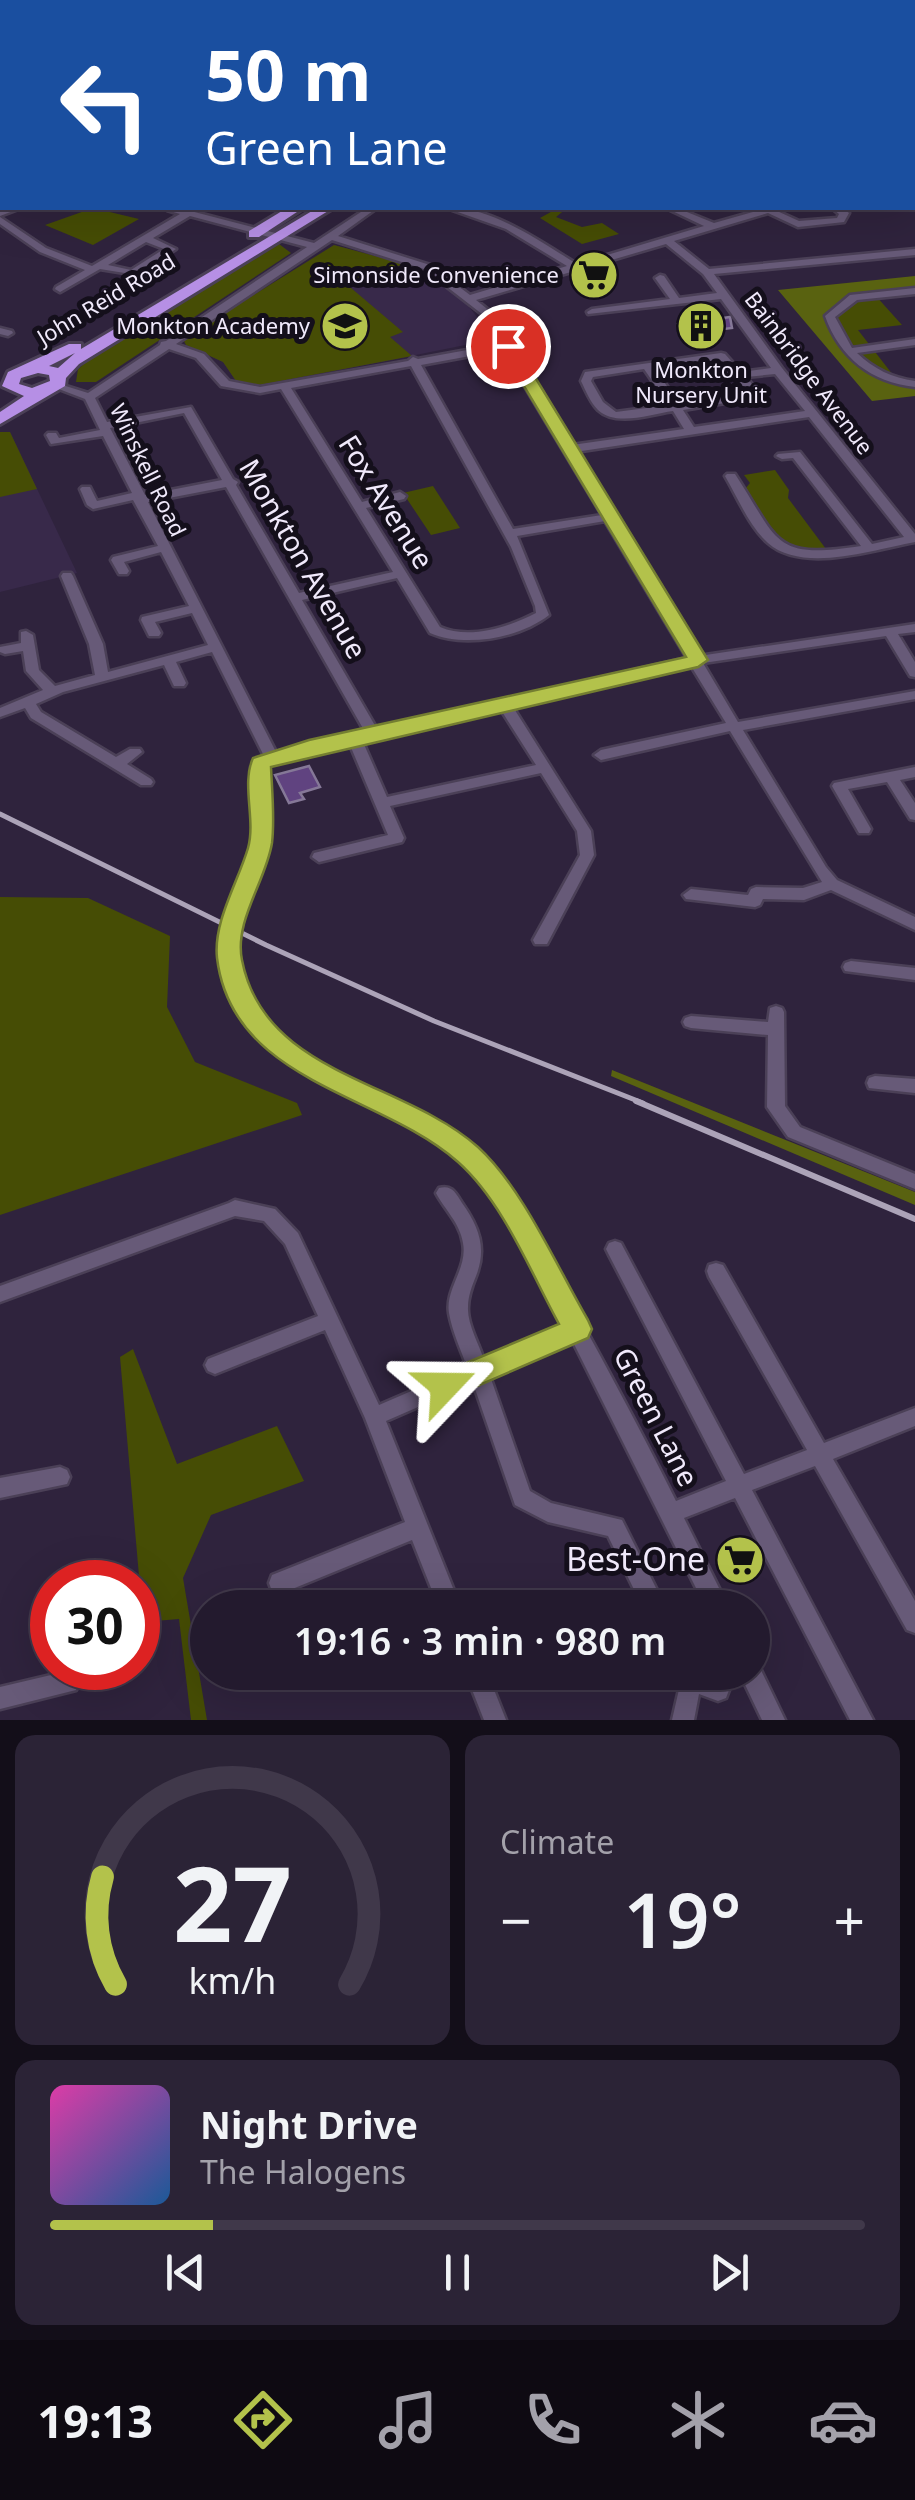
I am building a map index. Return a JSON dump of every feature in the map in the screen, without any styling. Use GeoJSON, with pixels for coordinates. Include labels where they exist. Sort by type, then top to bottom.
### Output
{"type":"FeatureCollection","features":[{"type":"Feature","properties":{"kind":"highway","name":"John Reid Road"},"geometry":{"type":"LineString","coordinates":[[10,379],[60,356],[293,210]]}},
{"type":"Feature","properties":{"kind":"highway","name":"John Reid Road"},"geometry":{"type":"LineString","coordinates":[[1,418],[52,385],[73,361],[323,210]]}},
{"type":"Feature","properties":{"kind":"highway"},"geometry":{"type":"LineString","coordinates":[[44,368],[52,385],[25,394],[10,379],[44,368]]}},
{"type":"Feature","properties":{"kind":"street"},"geometry":{"type":"LineString","coordinates":[[177,210],[314,246]]}},
{"type":"Feature","properties":{"kind":"street","name":"Winskell Road"},"geometry":{"type":"LineString","coordinates":[[272,758],[89,397],[370,210]]}},
{"type":"Feature","properties":{"kind":"street"},"geometry":{"type":"LineString","coordinates":[[460,210],[509,228],[575,267]]}},
{"type":"Feature","properties":{"kind":"street"},"geometry":{"type":"LineString","coordinates":[[675,210],[712,226]]}},
{"type":"Feature","properties":{"kind":"street"},"geometry":{"type":"LineString","coordinates":[[472,298],[763,210]]}},
{"type":"Feature","properties":{"kind":"street"},"geometry":{"type":"LineString","coordinates":[[773,210],[798,224],[841,220],[844,212],[840,210]]}},
{"type":"Feature","properties":{"kind":"street"},"geometry":{"type":"LineString","coordinates":[[60,289],[188,213]]}},
{"type":"Feature","properties":{"kind":"street"},"geometry":{"type":"LineString","coordinates":[[0,216],[43,250],[96,268],[133,274],[171,248],[144,238]]}},
{"type":"Feature","properties":{"kind":"street"},"geometry":{"type":"LineString","coordinates":[[330,236],[427,267],[472,298],[508,346],[832,884],[915,924]]}},
{"type":"Feature","properties":{"kind":"street","name":"Bainbridge Avenue"},"geometry":{"type":"LineString","coordinates":[[667,240],[707,272],[812,414],[914,539]]}},
{"type":"Feature","properties":{"kind":"street"},"geometry":{"type":"LineString","coordinates":[[707,272],[915,252]]}},
{"type":"Feature","properties":{"kind":"street"},"geometry":{"type":"LineString","coordinates":[[660,278],[676,302]]}},
{"type":"Feature","properties":{"kind":"street"},"geometry":{"type":"LineString","coordinates":[[914,292],[854,298],[834,309],[830,316],[851,351],[883,380],[915,384]]}},
{"type":"Feature","properties":{"kind":"street"},"geometry":{"type":"LineString","coordinates":[[592,312],[725,296]]}},
{"type":"Feature","properties":{"kind":"street"},"geometry":{"type":"LineString","coordinates":[[851,351],[915,342]]}},
{"type":"Feature","properties":{"kind":"street"},"geometry":{"type":"LineString","coordinates":[[166,344],[200,356],[225,384],[240,389],[284,385],[508,346]]}},
{"type":"Feature","properties":{"kind":"street"},"geometry":{"type":"LineString","coordinates":[[721,356],[740,375],[752,390],[750,395],[676,408],[608,414],[586,382],[589,374],[721,356]]}},
{"type":"Feature","properties":{"kind":"street"},"geometry":{"type":"LineString","coordinates":[[413,360],[510,533],[611,518]]}},
{"type":"Feature","properties":{"kind":"street"},"geometry":{"type":"LineString","coordinates":[[647,365],[691,431]]}},
{"type":"Feature","properties":{"kind":"street"},"geometry":{"type":"LineString","coordinates":[[740,375],[778,370]]}},
{"type":"Feature","properties":{"kind":"street"},"geometry":{"type":"LineString","coordinates":[[52,385],[89,397]]}},
{"type":"Feature","properties":{"kind":"street","name":"Fox Avenue"},"geometry":{"type":"LineString","coordinates":[[284,385],[434,630],[452,638],[530,623],[542,615],[510,533]]}},
{"type":"Feature","properties":{"kind":"street","name":"Monkton Avenue"},"geometry":{"type":"LineString","coordinates":[[105,429],[187,409],[373,734]]}},
{"type":"Feature","properties":{"kind":"street"},"geometry":{"type":"LineString","coordinates":[[570,449],[812,414]]}},
{"type":"Feature","properties":{"kind":"street"},"geometry":{"type":"LineString","coordinates":[[52,435],[56,442],[105,429]]}},
{"type":"Feature","properties":{"kind":"street"},"geometry":{"type":"LineString","coordinates":[[782,456],[796,454],[868,546]]}},
{"type":"Feature","properties":{"kind":"street"},"geometry":{"type":"LineString","coordinates":[[731,476],[774,542],[789,551],[808,556],[914,539]]}},
{"type":"Feature","properties":{"kind":"street"},"geometry":{"type":"LineString","coordinates":[[86,489],[94,509],[232,482]]}},
{"type":"Feature","properties":{"kind":"street"},"geometry":{"type":"LineString","coordinates":[[358,506],[400,496]]}},
{"type":"Feature","properties":{"kind":"street"},"geometry":{"type":"LineString","coordinates":[[123,572],[116,560],[163,548]]}},
{"type":"Feature","properties":{"kind":"street"},"geometry":{"type":"LineString","coordinates":[[297,597],[400,574]]}},
{"type":"Feature","properties":{"kind":"street"},"geometry":{"type":"LineString","coordinates":[[67,576],[96,644],[102,678]]}},
{"type":"Feature","properties":{"kind":"street"},"geometry":{"type":"LineString","coordinates":[[154,634],[147,620],[194,609]]}},
{"type":"Feature","properties":{"kind":"street"},"geometry":{"type":"LineString","coordinates":[[272,758],[698,660],[915,628]]}},
{"type":"Feature","properties":{"kind":"street"},"geometry":{"type":"LineString","coordinates":[[889,630],[915,673]]}},
{"type":"Feature","properties":{"kind":"street"},"geometry":{"type":"LineString","coordinates":[[4,650],[27,641],[33,672],[53,692]]}},
{"type":"Feature","properties":{"kind":"street"},"geometry":{"type":"LineString","coordinates":[[1,713],[53,692],[213,648]]}},
{"type":"Feature","properties":{"kind":"street"},"geometry":{"type":"LineString","coordinates":[[168,660],[179,684]]}},
{"type":"Feature","properties":{"kind":"street"},"geometry":{"type":"LineString","coordinates":[[601,755],[734,726],[915,695]]}},
{"type":"Feature","properties":{"kind":"street"},"geometry":{"type":"LineString","coordinates":[[504,703],[584,831],[587,856],[541,940]]}},
{"type":"Feature","properties":{"kind":"street"},"geometry":{"type":"LineString","coordinates":[[29,704],[36,715],[146,782]]}},
{"type":"Feature","properties":{"kind":"street"},"geometry":{"type":"LineString","coordinates":[[318,857],[397,838],[354,738]]}},
{"type":"Feature","properties":{"kind":"street"},"geometry":{"type":"LineString","coordinates":[[116,764],[135,752]]}},
{"type":"Feature","properties":{"kind":"street","name":"Green Lane"},"geometry":{"type":"LineString","coordinates":[[272,758],[258,768],[260,844],[237,910],[229,957],[245,1009],[276,1045],[312,1069],[430,1125],[470,1156],[501,1195],[578,1329],[709,1590]]}},
{"type":"Feature","properties":{"kind":"street"},"geometry":{"type":"LineString","coordinates":[[381,803],[544,768]]}},
{"type":"Feature","properties":{"kind":"street"},"geometry":{"type":"LineString","coordinates":[[864,829],[839,786],[915,772]]}},
{"type":"Feature","properties":{"kind":"street"},"geometry":{"type":"LineString","coordinates":[[890,776],[915,816]]}},
{"type":"Feature","properties":{"kind":"street"},"geometry":{"type":"LineString","coordinates":[[691,895],[755,902],[756,893],[804,894],[832,884]]}},
{"type":"Feature","properties":{"kind":"street"},"geometry":{"type":"LineString","coordinates":[[851,967],[915,974]]}},
{"type":"Feature","properties":{"kind":"street"},"geometry":{"type":"LineString","coordinates":[[692,1022],[776,1020],[776,1108],[794,1132],[915,1182]]}},
{"type":"Feature","properties":{"kind":"street"},"geometry":{"type":"LineString","coordinates":[[874,1083],[915,1086]]}},
{"type":"Feature","properties":{"kind":"street"},"geometry":{"type":"LineString","coordinates":[[446,1193],[471,1214],[473,1250],[458,1295],[458,1312],[522,1498],[548,1512],[616,1527],[646,1590]]}},
{"type":"Feature","properties":{"kind":"street"},"geometry":{"type":"LineString","coordinates":[[0,1294],[235,1208],[269,1214],[292,1239],[374,1417],[443,1590]]}},
{"type":"Feature","properties":{"kind":"street"},"geometry":{"type":"LineString","coordinates":[[615,1249],[742,1484],[862,1720]]}},
{"type":"Feature","properties":{"kind":"street"},"geometry":{"type":"LineString","coordinates":[[716,1271],[915,1622]]}},
{"type":"Feature","properties":{"kind":"street"},"geometry":{"type":"LineString","coordinates":[[215,1365],[329,1320]]}},
{"type":"Feature","properties":{"kind":"street"},"geometry":{"type":"LineString","coordinates":[[374,1417],[578,1329]]}},
{"type":"Feature","properties":{"kind":"street"},"geometry":{"type":"LineString","coordinates":[[670,1513],[915,1417]]}},
{"type":"Feature","properties":{"kind":"street"},"geometry":{"type":"LineString","coordinates":[[0,1488],[60,1477]]}},
{"type":"Feature","properties":{"kind":"street"},"geometry":{"type":"LineString","coordinates":[[280,1583],[418,1527]]}},
{"type":"Feature","properties":{"kind":"street"},"geometry":{"type":"LineString","coordinates":[[0,1698],[34,1690]]}},
{"type":"Feature","properties":{"kind":"street"},"geometry":{"type":"LineString","coordinates":[[483,1690],[495,1720]]}},
{"type":"Feature","properties":{"kind":"street"},"geometry":{"type":"LineString","coordinates":[[683,1720],[687,1690]]}},
{"type":"Feature","properties":{"kind":"street"},"geometry":{"type":"LineString","coordinates":[[759,1690],[774,1720]]}},
{"type":"Feature","properties":{"kind":"shaded area","name":"Monkton Academy"},"geometry":{"type":"Polygon","coordinates":[[[334,245],[405,264],[456,291],[495,339],[257,387],[236,381],[223,362],[186,345],[334,245]]]}},
{"type":"Feature","properties":{"kind":"shaded area"},"geometry":{"type":"Polygon","coordinates":[[[0,432],[10,432],[77,573],[0,592],[0,432]]]}},
{"type":"Feature","properties":{"kind":"green space"},"geometry":{"type":"Polygon","coordinates":[[[87,210],[139,219],[93,245],[45,225],[87,210]]]}},
{"type":"Feature","properties":{"kind":"green space"},"geometry":{"type":"Polygon","coordinates":[[[554,210],[565,210],[556,217],[582,227],[602,223],[619,234],[582,244],[540,218],[554,210]]]}},
{"type":"Feature","properties":{"kind":"green space"},"geometry":{"type":"Polygon","coordinates":[[[279,244],[291,253],[96,382],[76,382],[78,369],[86,362],[279,244]]]}},
{"type":"Feature","properties":{"kind":"green space","name":"Monkton Academy"},"geometry":{"type":"Polygon","coordinates":[[[334,245],[405,264],[344,282],[403,332],[390,337],[412,356],[249,387],[236,381],[223,362],[186,345],[183,339],[334,245]]]}},
{"type":"Feature","properties":{"kind":"green space"},"geometry":{"type":"Polygon","coordinates":[[[915,276],[915,291],[854,297],[830,316],[871,374],[915,384],[915,396],[872,401],[778,290],[915,276]]]}},
{"type":"Feature","properties":{"kind":"green space"},"geometry":{"type":"Polygon","coordinates":[[[875,295],[902,325],[858,330],[900,384],[871,374],[833,327],[834,309],[854,297],[875,295]]]}},
{"type":"Feature","properties":{"kind":"green space"},"geometry":{"type":"Polygon","coordinates":[[[0,432],[10,432],[37,489],[0,497],[0,432]]]}},
{"type":"Feature","properties":{"kind":"green space"},"geometry":{"type":"Polygon","coordinates":[[[775,470],[789,490],[788,498],[826,549],[811,550],[787,542],[745,489],[750,483],[744,475],[775,470]]]}},
{"type":"Feature","properties":{"kind":"green space"},"geometry":{"type":"Polygon","coordinates":[[[433,486],[460,528],[431,535],[403,493],[433,486]]]}},
{"type":"Feature","properties":{"kind":"green space"},"geometry":{"type":"Polygon","coordinates":[[[0,897],[88,898],[170,936],[167,1007],[195,1062],[297,1103],[302,1115],[0,1215],[0,897]]]}},
{"type":"Feature","properties":{"kind":"green space"},"geometry":{"type":"Polygon","coordinates":[[[612,1070],[915,1192],[915,1205],[611,1076],[612,1070]]]}},
{"type":"Feature","properties":{"kind":"green space"},"geometry":{"type":"Polygon","coordinates":[[[133,1349],[177,1464],[277,1426],[304,1481],[211,1515],[183,1578],[190,1619],[190,1690],[202,1690],[207,1720],[191,1720],[179,1619],[160,1621],[160,1560],[138,1560],[120,1357],[133,1349]]]}},
{"type":"Feature","properties":{"kind":"building","name":"Monkton Nursery Unit"},"geometry":{"type":"Polygon","coordinates":[[[714,314],[717,319],[730,317],[732,328],[685,334],[678,324],[714,314]]]}},
{"type":"Feature","properties":{"kind":"building"},"geometry":{"type":"Polygon","coordinates":[[[309,766],[320,787],[300,793],[304,799],[289,803],[275,775],[309,766]]]}},
{"type":"Feature","properties":{"kind":"railway"},"geometry":{"type":"LineString","coordinates":[[0,814],[266,945],[434,1021],[643,1103]]}},
{"type":"Feature","properties":{"kind":"railway"},"geometry":{"type":"LineString","coordinates":[[636,1101],[915,1219]]}},
{"type":"Feature","properties":{"kind":"place","name":"Simonside Convenience"},"geometry":{"type":"Point","coordinates":[594,275]}},
{"type":"Feature","properties":{"kind":"place","name":"Monkton Academy"},"geometry":{"type":"Point","coordinates":[345,326]}},
{"type":"Feature","properties":{"kind":"place","name":"Monkton Nursery Unit"},"geometry":{"type":"Point","coordinates":[701,326]}},
{"type":"Feature","properties":{"kind":"place","name":"Best-One"},"geometry":{"type":"Point","coordinates":[740,1560]}},
{"type":"Feature","properties":{"kind":"route"},"geometry":{"type":"LineString","coordinates":[[445,1386],[578,1329],[501,1195],[470,1156],[430,1125],[312,1069],[276,1045],[245,1009],[229,957],[237,910],[260,844],[261,763],[309,748],[698,660],[508,346]]}}]}
